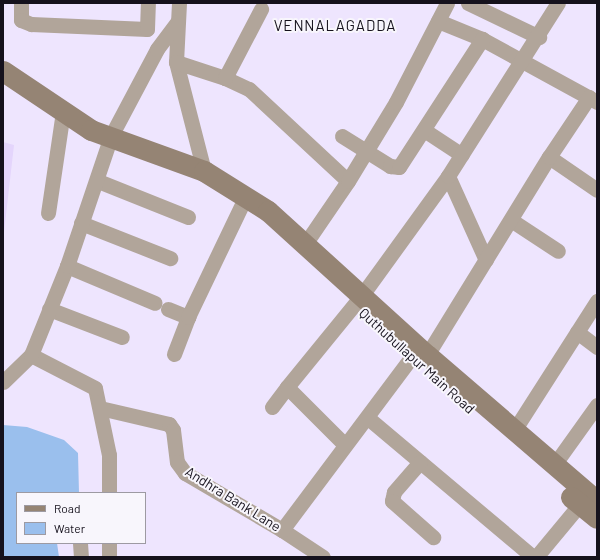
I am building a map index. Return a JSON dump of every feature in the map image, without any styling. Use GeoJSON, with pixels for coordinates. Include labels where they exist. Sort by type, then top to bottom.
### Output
{"type":"FeatureCollection","features":[{"type":"Feature","properties":{"kind":"main road"},"geometry":{"type":"LineString","coordinates":[[3,58],[99,121],[111,136]]}},
{"type":"Feature","properties":{"kind":"main road","name":"Quthubullapur Main Road"},"geometry":{"type":"LineString","coordinates":[[3,71],[91,130],[204,171],[268,211],[305,244],[358,300]]}},
{"type":"Feature","properties":{"kind":"main road","name":"Quthubullapur Main Road"},"geometry":{"type":"LineString","coordinates":[[245,198],[254,218],[358,300],[588,502]]}},
{"type":"Feature","properties":{"kind":"main road","name":"Quthubullapur Main Road"},"geometry":{"type":"LineString","coordinates":[[420,355],[515,429],[554,465],[588,502],[597,518]]}},
{"type":"Feature","properties":{"kind":"street"},"geometry":{"type":"LineString","coordinates":[[21,3],[21,20],[31,24],[147,29],[148,3]]}},
{"type":"Feature","properties":{"kind":"street"},"geometry":{"type":"LineString","coordinates":[[179,3],[176,62],[204,171]]}},
{"type":"Feature","properties":{"kind":"street"},"geometry":{"type":"LineString","coordinates":[[305,244],[348,181],[396,102],[447,3]]}},
{"type":"Feature","properties":{"kind":"street"},"geometry":{"type":"LineString","coordinates":[[468,3],[539,37]]}},
{"type":"Feature","properties":{"kind":"street"},"geometry":{"type":"LineString","coordinates":[[272,406],[358,300],[448,176],[524,61],[558,3]]}},
{"type":"Feature","properties":{"kind":"street"},"geometry":{"type":"LineString","coordinates":[[225,78],[261,9]]}},
{"type":"Feature","properties":{"kind":"street"},"geometry":{"type":"LineString","coordinates":[[282,530],[344,444],[368,418],[420,355],[486,260],[549,157],[593,99],[524,61],[482,40],[438,21]]}},
{"type":"Feature","properties":{"kind":"street"},"geometry":{"type":"LineString","coordinates":[[3,382],[31,355],[67,266],[81,223],[98,181],[111,136],[157,49],[177,22]]}},
{"type":"Feature","properties":{"kind":"street"},"geometry":{"type":"LineString","coordinates":[[342,136],[390,166],[399,167],[482,40]]}},
{"type":"Feature","properties":{"kind":"street"},"geometry":{"type":"LineString","coordinates":[[176,62],[225,78],[250,89],[348,181]]}},
{"type":"Feature","properties":{"kind":"street"},"geometry":{"type":"LineString","coordinates":[[48,213],[62,111]]}},
{"type":"Feature","properties":{"kind":"street"},"geometry":{"type":"LineString","coordinates":[[424,130],[462,155]]}},
{"type":"Feature","properties":{"kind":"street"},"geometry":{"type":"LineString","coordinates":[[549,157],[597,190]]}},
{"type":"Feature","properties":{"kind":"street"},"geometry":{"type":"LineString","coordinates":[[448,176],[486,260]]}},
{"type":"Feature","properties":{"kind":"street"},"geometry":{"type":"LineString","coordinates":[[98,181],[188,218]]}},
{"type":"Feature","properties":{"kind":"street"},"geometry":{"type":"LineString","coordinates":[[174,354],[188,317],[245,198]]}},
{"type":"Feature","properties":{"kind":"street"},"geometry":{"type":"LineString","coordinates":[[511,220],[558,251]]}},
{"type":"Feature","properties":{"kind":"street"},"geometry":{"type":"LineString","coordinates":[[81,223],[170,258]]}},
{"type":"Feature","properties":{"kind":"street"},"geometry":{"type":"LineString","coordinates":[[67,266],[188,317]]}},
{"type":"Feature","properties":{"kind":"street"},"geometry":{"type":"LineString","coordinates":[[515,429],[597,301]]}},
{"type":"Feature","properties":{"kind":"street"},"geometry":{"type":"LineString","coordinates":[[49,309],[122,337]]}},
{"type":"Feature","properties":{"kind":"street"},"geometry":{"type":"LineString","coordinates":[[577,332],[597,347]]}},
{"type":"Feature","properties":{"kind":"street"},"geometry":{"type":"LineString","coordinates":[[31,355],[95,388],[109,455],[109,492]]}},
{"type":"Feature","properties":{"kind":"street"},"geometry":{"type":"LineString","coordinates":[[287,387],[344,444]]}},
{"type":"Feature","properties":{"kind":"street"},"geometry":{"type":"LineString","coordinates":[[554,465],[597,405]]}},
{"type":"Feature","properties":{"kind":"street","name":"Andhra Bank Lane"},"geometry":{"type":"LineString","coordinates":[[100,408],[170,424],[173,430],[177,462],[185,473],[282,530],[323,557]]}},
{"type":"Feature","properties":{"kind":"street"},"geometry":{"type":"LineString","coordinates":[[368,418],[534,557],[588,502]]}},
{"type":"Feature","properties":{"kind":"street"},"geometry":{"type":"LineString","coordinates":[[420,462],[394,492],[392,501],[433,538]]}},
{"type":"Feature","properties":{"kind":"street"},"geometry":{"type":"LineString","coordinates":[[80,544],[81,557]]}},
{"type":"Feature","properties":{"kind":"street"},"geometry":{"type":"LineString","coordinates":[[109,544],[109,557]]}},
{"type":"Feature","properties":{"kind":"shaded area"},"geometry":{"type":"Polygon","coordinates":[[[3,142],[14,145],[3,241],[3,142]]]}},
{"type":"Feature","properties":{"kind":"water"},"geometry":{"type":"Polygon","coordinates":[[[3,425],[27,427],[64,440],[78,453],[79,492],[16,492],[16,544],[57,544],[59,557],[3,557],[3,425]]]}},
{"type":"Feature","properties":{"kind":"district","name":"VENNALAGADDA"},"geometry":{"type":"Point","coordinates":[335,26]}}]}
